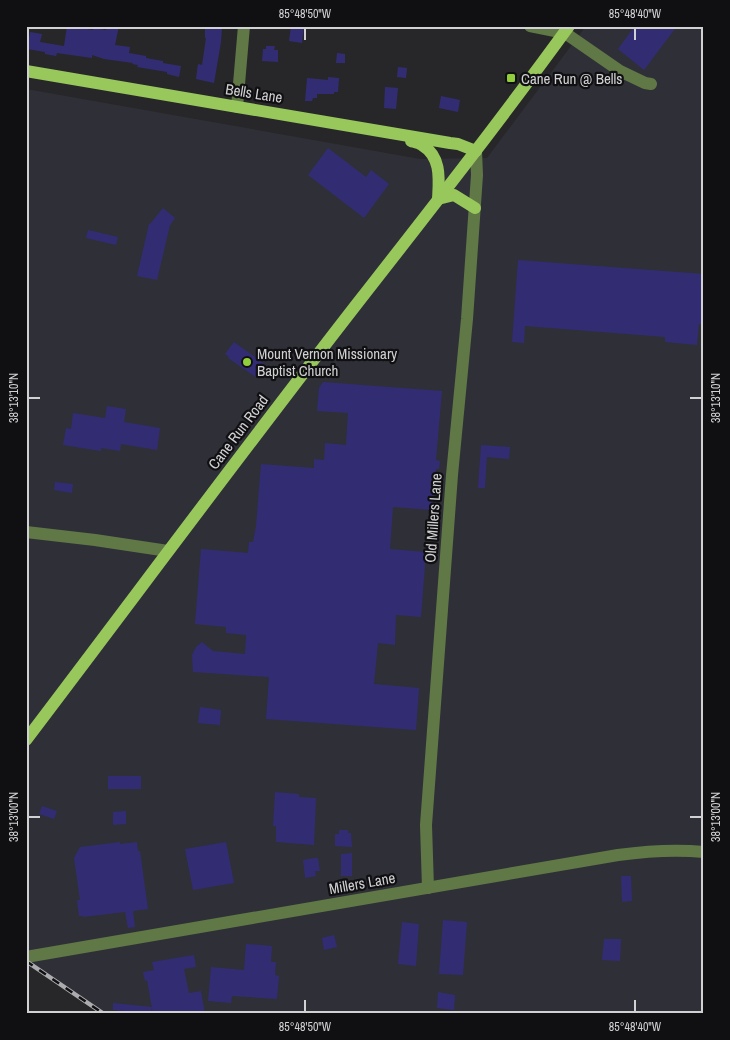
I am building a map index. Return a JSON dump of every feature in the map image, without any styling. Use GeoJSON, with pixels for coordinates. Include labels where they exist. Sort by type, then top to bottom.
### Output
{"type":"FeatureCollection","features":[{"type":"Feature","properties":{"kind":"main road","name":"Cane Run Road"},"geometry":{"type":"LineString","coordinates":[[26,740],[168,551],[567,30]]}},
{"type":"Feature","properties":{"kind":"main road","name":"Bells Lane"},"geometry":{"type":"LineString","coordinates":[[26,71],[458,144],[476,151]]}},
{"type":"Feature","properties":{"kind":"main road"},"geometry":{"type":"LineString","coordinates":[[387,132],[422,145],[433,156],[439,169],[438,199],[454,195],[475,208]]}},
{"type":"Feature","properties":{"kind":"street"},"geometry":{"type":"LineString","coordinates":[[237,106],[244,26]]}},
{"type":"Feature","properties":{"kind":"street"},"geometry":{"type":"LineString","coordinates":[[530,26],[567,30],[620,70],[645,84],[651,84]]}},
{"type":"Feature","properties":{"kind":"street","name":"Old Millers Lane"},"geometry":{"type":"LineString","coordinates":[[428,888],[427,815],[452,475],[467,319],[477,175],[476,151]]}},
{"type":"Feature","properties":{"kind":"street"},"geometry":{"type":"LineString","coordinates":[[26,532],[168,551]]}},
{"type":"Feature","properties":{"kind":"street","name":"Millers Lane"},"geometry":{"type":"LineString","coordinates":[[26,957],[618,855],[644,851],[704,852]]}},
{"type":"Feature","properties":{"kind":"shaded area"},"geometry":{"type":"Polygon","coordinates":[[[586,26],[704,26],[704,1014],[104,1014],[26,961],[26,89],[420,159],[487,158],[586,26]]]}},
{"type":"Feature","properties":{"kind":"building"},"geometry":{"type":"Polygon","coordinates":[[[67,26],[106,30],[107,26],[119,26],[115,45],[130,47],[129,53],[181,66],[179,77],[167,74],[167,72],[137,67],[138,65],[133,63],[104,59],[92,55],[92,58],[57,53],[56,56],[27,49],[30,32],[42,34],[40,42],[64,46],[67,26]]]}},
{"type":"Feature","properties":{"kind":"building"},"geometry":{"type":"Polygon","coordinates":[[[205,26],[222,27],[214,83],[196,79],[198,64],[202,65],[206,38],[205,26]]]}},
{"type":"Feature","properties":{"kind":"building"},"geometry":{"type":"Polygon","coordinates":[[[291,26],[304,26],[302,43],[289,41],[291,26]]]}},
{"type":"Feature","properties":{"kind":"building"},"geometry":{"type":"Polygon","coordinates":[[[635,26],[677,26],[644,70],[618,49],[635,26]]]}},
{"type":"Feature","properties":{"kind":"building"},"geometry":{"type":"Polygon","coordinates":[[[266,46],[275,46],[274,50],[278,50],[278,62],[262,61],[263,49],[266,49],[266,46]]]}},
{"type":"Feature","properties":{"kind":"building"},"geometry":{"type":"Polygon","coordinates":[[[337,53],[345,54],[345,63],[336,63],[337,53]]]}},
{"type":"Feature","properties":{"kind":"building"},"geometry":{"type":"Polygon","coordinates":[[[398,67],[407,68],[406,78],[397,77],[398,67]]]}},
{"type":"Feature","properties":{"kind":"building"},"geometry":{"type":"Polygon","coordinates":[[[328,77],[339,78],[338,92],[334,92],[334,94],[317,94],[317,98],[313,98],[312,101],[305,101],[307,78],[328,80],[328,77]]]}},
{"type":"Feature","properties":{"kind":"building"},"geometry":{"type":"Polygon","coordinates":[[[385,87],[398,88],[396,109],[384,108],[385,87]]]}},
{"type":"Feature","properties":{"kind":"building"},"geometry":{"type":"Polygon","coordinates":[[[441,96],[460,100],[458,112],[439,108],[441,96]]]}},
{"type":"Feature","properties":{"kind":"building"},"geometry":{"type":"Polygon","coordinates":[[[328,148],[366,177],[371,170],[389,184],[364,218],[308,175],[328,148]]]}},
{"type":"Feature","properties":{"kind":"building"},"geometry":{"type":"Polygon","coordinates":[[[163,208],[175,218],[170,225],[157,280],[137,276],[149,224],[163,208]]]}},
{"type":"Feature","properties":{"kind":"building"},"geometry":{"type":"Polygon","coordinates":[[[88,230],[118,237],[116,245],[86,238],[88,230]]]}},
{"type":"Feature","properties":{"kind":"building"},"geometry":{"type":"Polygon","coordinates":[[[518,260],[704,274],[704,325],[699,324],[697,345],[665,342],[665,337],[525,326],[524,343],[512,342],[518,260]]]}},
{"type":"Feature","properties":{"kind":"building","name":"Mount Vernon Missionary Baptist Church"},"geometry":{"type":"Polygon","coordinates":[[[234,342],[266,365],[257,378],[225,354],[234,342]]]}},
{"type":"Feature","properties":{"kind":"building"},"geometry":{"type":"Polygon","coordinates":[[[323,382],[442,391],[436,460],[440,461],[439,469],[436,469],[433,510],[393,507],[390,549],[426,552],[421,617],[396,615],[395,645],[378,643],[374,684],[419,688],[416,730],[266,719],[269,677],[193,672],[192,655],[196,647],[202,642],[213,651],[245,654],[246,635],[226,633],[226,627],[195,624],[201,549],[248,553],[249,542],[253,542],[256,526],[261,464],[314,468],[314,459],[324,460],[325,443],[346,445],[348,413],[317,411],[319,388],[323,382]]]}},
{"type":"Feature","properties":{"kind":"building"},"geometry":{"type":"Polygon","coordinates":[[[107,406],[126,409],[124,422],[160,428],[157,450],[121,444],[120,451],[101,448],[101,451],[63,445],[66,428],[71,429],[73,413],[105,418],[107,406]]]}},
{"type":"Feature","properties":{"kind":"building"},"geometry":{"type":"Polygon","coordinates":[[[481,445],[510,447],[509,459],[487,457],[485,488],[478,488],[481,445]]]}},
{"type":"Feature","properties":{"kind":"building"},"geometry":{"type":"Polygon","coordinates":[[[55,482],[73,484],[72,493],[54,490],[55,482]]]}},
{"type":"Feature","properties":{"kind":"building"},"geometry":{"type":"Polygon","coordinates":[[[200,707],[221,710],[220,725],[198,723],[200,707]]]}},
{"type":"Feature","properties":{"kind":"building"},"geometry":{"type":"Polygon","coordinates":[[[108,776],[141,776],[141,789],[108,789],[108,776]]]}},
{"type":"Feature","properties":{"kind":"building"},"geometry":{"type":"Polygon","coordinates":[[[275,792],[316,798],[314,845],[276,842],[276,826],[273,826],[275,792]]]}},
{"type":"Feature","properties":{"kind":"building"},"geometry":{"type":"Polygon","coordinates":[[[42,806],[57,811],[54,819],[39,814],[42,806]]]}},
{"type":"Feature","properties":{"kind":"building"},"geometry":{"type":"Polygon","coordinates":[[[126,811],[126,824],[113,825],[113,812],[126,811]]]}},
{"type":"Feature","properties":{"kind":"building"},"geometry":{"type":"Polygon","coordinates":[[[339,830],[348,830],[348,833],[351,833],[352,847],[335,846],[335,834],[339,834],[339,830]]]}},
{"type":"Feature","properties":{"kind":"building"},"geometry":{"type":"Polygon","coordinates":[[[120,842],[120,844],[137,842],[138,851],[140,851],[148,909],[133,911],[135,927],[128,928],[125,912],[79,916],[77,900],[80,900],[74,858],[80,847],[120,842]]]}},
{"type":"Feature","properties":{"kind":"building"},"geometry":{"type":"Polygon","coordinates":[[[226,842],[234,883],[193,890],[185,849],[226,842]]]}},
{"type":"Feature","properties":{"kind":"building"},"geometry":{"type":"Polygon","coordinates":[[[352,853],[352,876],[341,876],[341,854],[352,853]]]}},
{"type":"Feature","properties":{"kind":"building"},"geometry":{"type":"Polygon","coordinates":[[[318,858],[320,871],[315,871],[316,876],[305,878],[303,860],[318,858]]]}},
{"type":"Feature","properties":{"kind":"building"},"geometry":{"type":"Polygon","coordinates":[[[621,876],[631,876],[632,901],[622,902],[621,876]]]}},
{"type":"Feature","properties":{"kind":"building"},"geometry":{"type":"Polygon","coordinates":[[[443,920],[467,922],[463,975],[439,974],[443,920]]]}},
{"type":"Feature","properties":{"kind":"building"},"geometry":{"type":"Polygon","coordinates":[[[402,922],[419,924],[416,966],[398,964],[402,922]]]}},
{"type":"Feature","properties":{"kind":"building"},"geometry":{"type":"Polygon","coordinates":[[[334,935],[337,947],[324,950],[322,938],[334,935]]]}},
{"type":"Feature","properties":{"kind":"building"},"geometry":{"type":"Polygon","coordinates":[[[604,939],[621,939],[620,961],[602,960],[604,939]]]}},
{"type":"Feature","properties":{"kind":"building"},"geometry":{"type":"Polygon","coordinates":[[[246,944],[272,946],[271,962],[276,962],[275,975],[279,976],[277,999],[232,996],[231,1003],[208,1001],[211,967],[244,970],[246,944]]]}},
{"type":"Feature","properties":{"kind":"building"},"geometry":{"type":"Polygon","coordinates":[[[194,955],[196,967],[184,969],[189,993],[201,991],[205,1014],[153,1014],[147,980],[145,981],[143,972],[154,970],[152,962],[194,955]]]}},
{"type":"Feature","properties":{"kind":"building"},"geometry":{"type":"Polygon","coordinates":[[[438,992],[455,995],[454,1010],[437,1008],[438,992]]]}},
{"type":"Feature","properties":{"kind":"building"},"geometry":{"type":"Polygon","coordinates":[[[113,1003],[152,1007],[151,1014],[113,1010],[113,1003]]]}},
{"type":"Feature","properties":{"kind":"railway"},"geometry":{"type":"LineString","coordinates":[[26,961],[104,1014]]}},
{"type":"Feature","properties":{"kind":"place","name":"Cane Run @ Bells"},"geometry":{"type":"Point","coordinates":[511,78]}},
{"type":"Feature","properties":{"kind":"place","name":"Mount Vernon Missionary Baptist Church"},"geometry":{"type":"Point","coordinates":[247,362]}}]}
